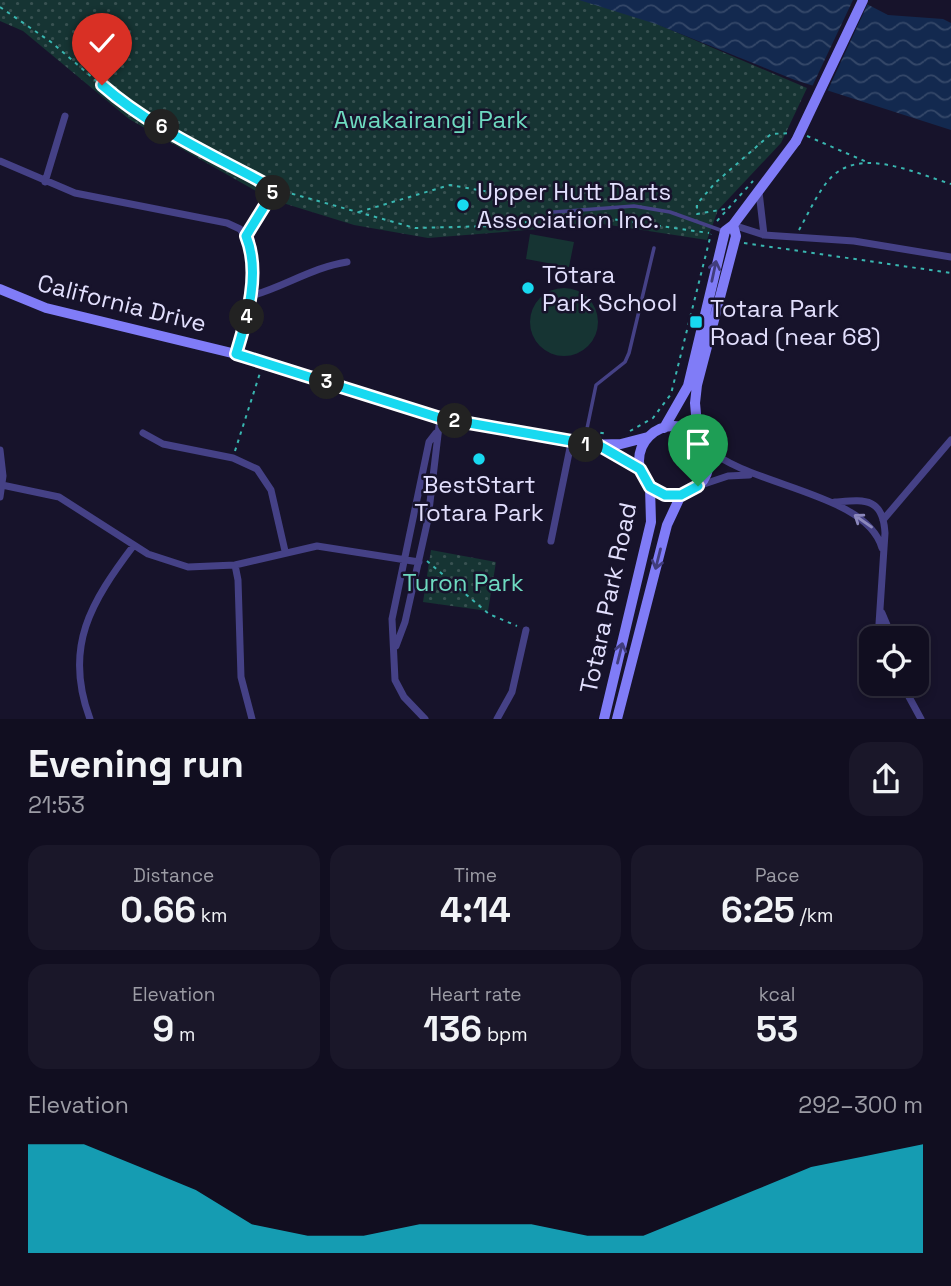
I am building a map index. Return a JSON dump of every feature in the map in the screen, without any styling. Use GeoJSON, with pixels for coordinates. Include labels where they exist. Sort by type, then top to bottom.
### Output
{"type":"FeatureCollection","features":[{"type":"Feature","properties":{"kind":"street"},"geometry":{"type":"LineString","coordinates":[[664,428],[688,386],[729,228],[796,141],[863,0]]}},
{"type":"Feature","properties":{"kind":"street"},"geometry":{"type":"LineString","coordinates":[[45,182],[65,116]]}},
{"type":"Feature","properties":{"kind":"street"},"geometry":{"type":"LineString","coordinates":[[0,162],[75,193],[227,223],[240,229],[246,236],[251,253],[251,296],[236,354]]}},
{"type":"Feature","properties":{"kind":"street"},"geometry":{"type":"LineString","coordinates":[[759,191],[764,235]]}},
{"type":"Feature","properties":{"kind":"street"},"geometry":{"type":"LineString","coordinates":[[729,228],[764,235],[854,241],[951,257]]}},
{"type":"Feature","properties":{"kind":"street"},"geometry":{"type":"LineString","coordinates":[[698,436],[695,403],[698,385],[736,236],[729,228]]}},
{"type":"Feature","properties":{"kind":"street"},"geometry":{"type":"LineString","coordinates":[[251,296],[285,286],[319,267],[347,262]]}},
{"type":"Feature","properties":{"kind":"street","name":"California Drive"},"geometry":{"type":"LineString","coordinates":[[0,289],[46,308],[236,354],[440,418],[584,445],[600,446],[648,437]]}},
{"type":"Feature","properties":{"kind":"street"},"geometry":{"type":"LineString","coordinates":[[425,719],[404,696],[395,680],[392,619],[402,559],[429,442],[436,433],[440,418]]}},
{"type":"Feature","properties":{"kind":"street"},"geometry":{"type":"LineString","coordinates":[[753,476],[728,476],[681,495],[665,495],[650,487],[640,469],[640,452],[648,437],[664,428],[682,427],[698,436],[706,447],[725,462],[753,476],[834,502],[875,530],[882,548]]}},
{"type":"Feature","properties":{"kind":"street"},"geometry":{"type":"LineString","coordinates":[[143,433],[163,444],[233,458],[257,469],[268,482],[285,551]]}},
{"type":"Feature","properties":{"kind":"street"},"geometry":{"type":"LineString","coordinates":[[394,650],[405,622],[419,561],[439,443],[436,433]]}},
{"type":"Feature","properties":{"kind":"street"},"geometry":{"type":"LineString","coordinates":[[883,520],[951,440]]}},
{"type":"Feature","properties":{"kind":"street"},"geometry":{"type":"LineString","coordinates":[[551,541],[571,443]]}},
{"type":"Feature","properties":{"kind":"street","name":"California Drive"},"geometry":{"type":"LineString","coordinates":[[600,446],[640,469]]}},
{"type":"Feature","properties":{"kind":"street"},"geometry":{"type":"LineString","coordinates":[[698,486],[708,468],[706,447]]}},
{"type":"Feature","properties":{"kind":"street"},"geometry":{"type":"LineString","coordinates":[[0,450],[0,497]]}},
{"type":"Feature","properties":{"kind":"street"},"geometry":{"type":"LineString","coordinates":[[2,485],[67,500],[160,560],[188,567],[234,565],[285,551],[327,546],[419,561]]}},
{"type":"Feature","properties":{"kind":"street","name":"Totara Park Road"},"geometry":{"type":"LineString","coordinates":[[604,719],[651,522],[650,487]]}},
{"type":"Feature","properties":{"kind":"street","name":"Totara Park Road"},"geometry":{"type":"LineString","coordinates":[[617,719],[667,525],[681,495]]}},
{"type":"Feature","properties":{"kind":"street"},"geometry":{"type":"LineString","coordinates":[[834,502],[868,501],[874,504],[883,520],[879,626]]}},
{"type":"Feature","properties":{"kind":"street"},"geometry":{"type":"LineString","coordinates":[[90,719],[80,691],[79,659],[84,626],[93,604],[134,545]]}},
{"type":"Feature","properties":{"kind":"street"},"geometry":{"type":"LineString","coordinates":[[234,565],[239,580],[242,677],[252,719]]}},
{"type":"Feature","properties":{"kind":"street"},"geometry":{"type":"LineString","coordinates":[[881,612],[887,626]]}},
{"type":"Feature","properties":{"kind":"street"},"geometry":{"type":"LineString","coordinates":[[497,719],[512,692],[526,630]]}},
{"type":"Feature","properties":{"kind":"street"},"geometry":{"type":"LineString","coordinates":[[908,696],[920,719]]}},
{"type":"Feature","properties":{"kind":"lane"},"geometry":{"type":"LineString","coordinates":[[554,212],[635,206],[670,212],[729,228]]}},
{"type":"Feature","properties":{"kind":"lane"},"geometry":{"type":"LineString","coordinates":[[584,445],[596,386],[625,362],[629,353],[654,248]]}},
{"type":"Feature","properties":{"kind":"path"},"geometry":{"type":"LineString","coordinates":[[0,7],[51,42],[121,102],[275,189],[358,212],[450,185],[490,192]]}},
{"type":"Feature","properties":{"kind":"path"},"geometry":{"type":"LineString","coordinates":[[795,237],[826,183],[836,172],[849,166],[880,164],[951,184]]}},
{"type":"Feature","properties":{"kind":"path"},"geometry":{"type":"LineString","coordinates":[[246,236],[275,189]]}},
{"type":"Feature","properties":{"kind":"path"},"geometry":{"type":"LineString","coordinates":[[629,432],[653,418],[671,394],[711,233]]}},
{"type":"Feature","properties":{"kind":"path"},"geometry":{"type":"LineString","coordinates":[[742,242],[951,273]]}},
{"type":"Feature","properties":{"kind":"path"},"geometry":{"type":"LineString","coordinates":[[233,458],[264,362]]}},
{"type":"Feature","properties":{"kind":"path"},"geometry":{"type":"LineString","coordinates":[[593,432],[610,435]]}},
{"type":"Feature","properties":{"kind":"path"},"geometry":{"type":"LineString","coordinates":[[419,561],[431,562],[489,614],[526,630]]}},
{"type":"Feature","properties":{"kind":"green space","name":"Awakairangi Park"},"geometry":{"type":"Polygon","coordinates":[[[0,0],[601,0],[807,88],[781,143],[718,210],[707,240],[603,224],[428,238],[354,225],[270,199],[129,119],[23,31],[0,21],[0,0]]]}},
{"type":"Feature","properties":{"kind":"green space"},"geometry":{"type":"Polygon","coordinates":[[[530,234],[574,242],[569,267],[526,259],[530,234]]]}},
{"type":"Feature","properties":{"kind":"green space"},"geometry":{"type":"Polygon","coordinates":[[[564,288],[577,291],[588,298],[595,309],[598,322],[595,335],[588,346],[577,353],[564,356],[551,353],[540,346],[533,335],[530,322],[533,309],[540,298],[551,291],[564,288]]]}},
{"type":"Feature","properties":{"kind":"green space","name":"Turon Park"},"geometry":{"type":"Polygon","coordinates":[[[431,550],[496,562],[488,611],[423,602],[431,550]]]}},
{"type":"Feature","properties":{"kind":"water"},"geometry":{"type":"Polygon","coordinates":[[[579,0],[859,0],[888,15],[943,19],[951,23],[951,130],[795,80],[656,24],[579,0]]]}},
{"type":"Feature","properties":{"kind":"pier"},"geometry":{"type":"Polygon","coordinates":[[[853,0],[869,1],[826,94],[811,89],[853,0]]]}},
{"type":"Feature","properties":{"kind":"place","name":"Upper Hutt Darts Association Inc."},"geometry":{"type":"Point","coordinates":[463,205]}},
{"type":"Feature","properties":{"kind":"place","name":"Tōtara Park School"},"geometry":{"type":"Point","coordinates":[528,288]}},
{"type":"Feature","properties":{"kind":"place","name":"Totara Park Road (near 68)"},"geometry":{"type":"Point","coordinates":[696,322]}},
{"type":"Feature","properties":{"kind":"place","name":"BestStart Totara Park"},"geometry":{"type":"Point","coordinates":[479,459]}},
{"type":"Feature","properties":{"kind":"route"},"geometry":{"type":"LineString","coordinates":[[102,85],[121,102],[203,151],[275,189],[246,236],[251,253],[251,296],[236,354],[440,418],[600,446],[640,469],[650,487],[665,495],[681,495],[698,486]]}}]}
